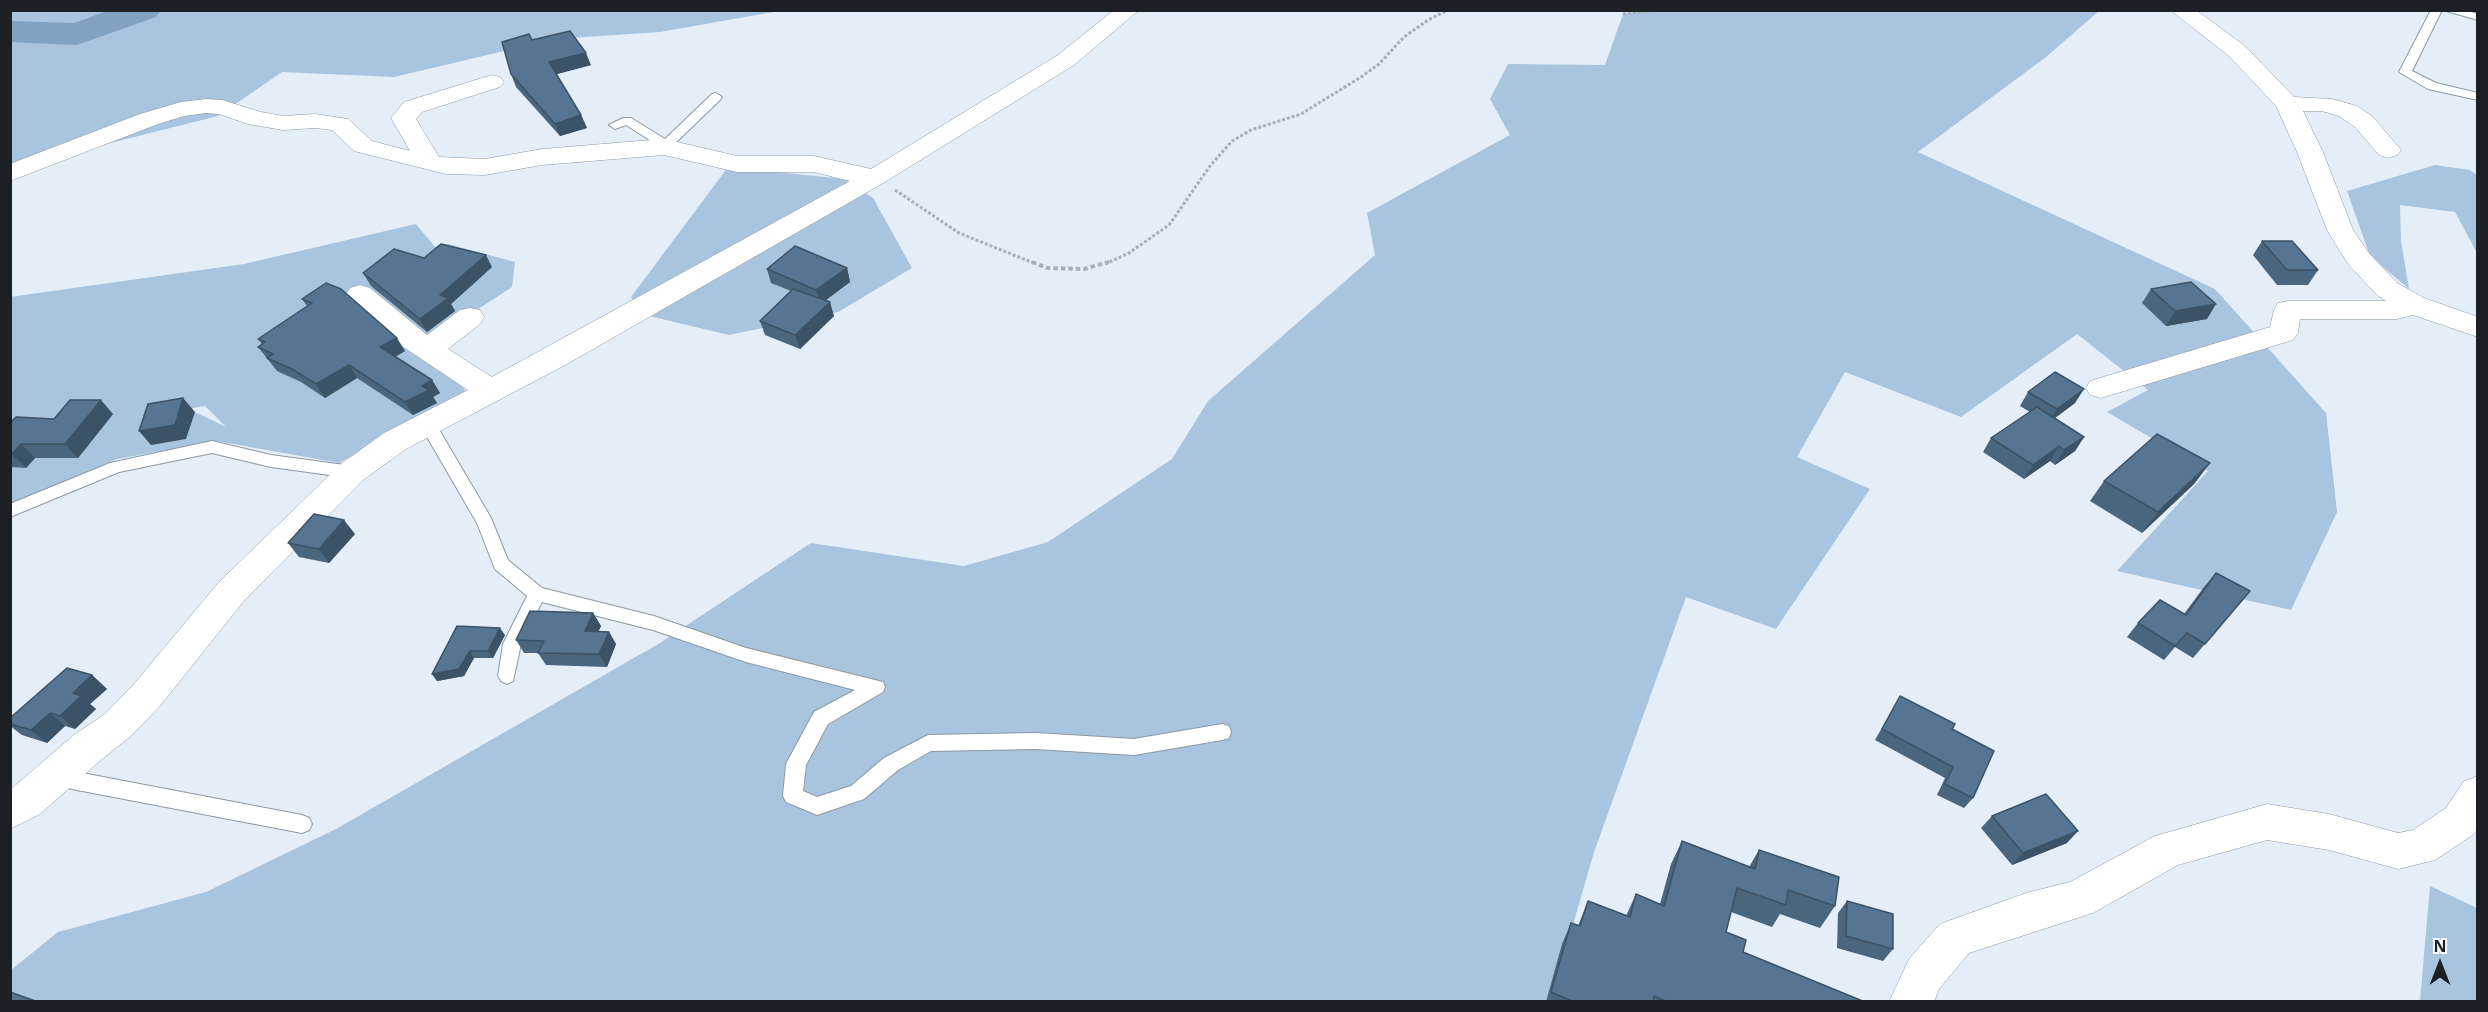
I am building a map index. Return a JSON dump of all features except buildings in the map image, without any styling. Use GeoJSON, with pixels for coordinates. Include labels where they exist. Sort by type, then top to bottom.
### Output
{"type":"FeatureCollection","features":[{"type":"Feature","properties":{"kind":"street"},"geometry":{"type":"LineString","coordinates":[[10,811],[26,802],[118,725],[147,695],[231,592],[352,472],[395,441],[428,426],[490,390],[556,357],[876,177],[1066,60],[1128,10]]}},
{"type":"Feature","properties":{"kind":"street"},"geometry":{"type":"LineString","coordinates":[[2181,10],[2237,51],[2266,78],[2287,104],[2310,152],[2340,230],[2358,258],[2387,289],[2414,305],[2478,328]]}},
{"type":"Feature","properties":{"kind":"street"},"geometry":{"type":"LineString","coordinates":[[429,161],[403,118],[412,107],[492,82]]}},
{"type":"Feature","properties":{"kind":"street"},"geometry":{"type":"LineString","coordinates":[[2287,104],[2323,104],[2348,111],[2364,122],[2388,150]]}},
{"type":"Feature","properties":{"kind":"street"},"geometry":{"type":"LineString","coordinates":[[10,173],[149,119],[182,109],[206,106],[222,107],[257,119],[282,123],[315,121],[339,124],[363,146],[446,166],[486,167],[542,157],[665,146],[737,164],[814,164],[860,176],[876,177]]}},
{"type":"Feature","properties":{"kind":"street"},"geometry":{"type":"LineString","coordinates":[[360,294],[409,337],[490,390]]}},
{"type":"Feature","properties":{"kind":"street"},"geometry":{"type":"LineString","coordinates":[[2101,388],[2283,333],[2288,310],[2397,310],[2414,305]]}},
{"type":"Feature","properties":{"kind":"street"},"geometry":{"type":"LineString","coordinates":[[428,349],[470,317]]}},
{"type":"Feature","properties":{"kind":"street"},"geometry":{"type":"LineString","coordinates":[[1911,1002],[1924,974],[1955,938],[2026,913],[2078,899],[2169,849],[2267,822],[2329,832],[2398,851],[2421,847],[2460,820],[2478,793]]}},
{"type":"Feature","properties":{"kind":"lane"},"geometry":{"type":"LineString","coordinates":[[2437,10],[2405,72],[2432,86],[2478,97]]}},
{"type":"Feature","properties":{"kind":"lane"},"geometry":{"type":"LineString","coordinates":[[2448,10],[2478,17]]}},
{"type":"Feature","properties":{"kind":"lane"},"geometry":{"type":"LineString","coordinates":[[615,125],[627,120],[665,146],[716,98]]}},
{"type":"Feature","properties":{"kind":"lane"},"geometry":{"type":"LineString","coordinates":[[428,426],[485,522],[501,564],[537,594],[654,622],[746,655],[876,687],[821,718],[796,764],[793,796],[817,806],[857,793],[891,765],[928,743],[1036,741],[1134,747],[1222,732]]}},
{"type":"Feature","properties":{"kind":"lane"},"geometry":{"type":"LineString","coordinates":[[10,511],[116,467],[212,447],[271,461],[352,472]]}},
{"type":"Feature","properties":{"kind":"lane"},"geometry":{"type":"LineString","coordinates":[[507,676],[512,644],[537,594]]}},
{"type":"Feature","properties":{"kind":"lane"},"geometry":{"type":"LineString","coordinates":[[55,776],[302,824]]}},
{"type":"Feature","properties":{"kind":"path"},"geometry":{"type":"LineString","coordinates":[[876,177],[959,232],[1047,268],[1084,269],[1107,263],[1129,253],[1169,225],[1210,166],[1232,141],[1251,130],[1301,114],[1379,64],[1404,37],[1428,20],[1448,10]]}},
{"type":"Feature","properties":{"kind":"path"},"geometry":{"type":"LineString","coordinates":[[1623,14],[1653,10]]}},
{"type":"Feature","properties":{"kind":"shaded area"},"geometry":{"type":"Polygon","coordinates":[[[1654,10],[2099,11],[2046,57],[1918,152],[2215,289],[2326,413],[2337,512],[2291,610],[2117,571],[2208,471],[2107,412],[2148,390],[2077,334],[1961,417],[1845,372],[1797,457],[1870,489],[1776,629],[1686,597],[1594,852],[1551,1001],[11,1002],[11,970],[58,932],[206,892],[336,829],[660,643],[811,543],[964,566],[1048,542],[1172,459],[1208,401],[1375,255],[1367,213],[1510,135],[1490,99],[1508,64],[1605,65],[1623,14],[1654,10]]]}},
{"type":"Feature","properties":{"kind":"shaded area"},"geometry":{"type":"Polygon","coordinates":[[[11,11],[779,11],[660,32],[555,39],[394,77],[282,72],[218,116],[11,168],[11,11]]]}},
{"type":"Feature","properties":{"kind":"shaded area"},"geometry":{"type":"Polygon","coordinates":[[[2435,165],[2470,170],[2477,175],[2477,253],[2455,212],[2400,205],[2401,241],[2409,289],[2370,256],[2347,191],[2435,165]]]}},
{"type":"Feature","properties":{"kind":"shaded area"},"geometry":{"type":"Polygon","coordinates":[[[728,167],[844,179],[873,198],[912,268],[838,312],[729,335],[641,314],[631,297],[728,167]]]}},
{"type":"Feature","properties":{"kind":"shaded area"},"geometry":{"type":"Polygon","coordinates":[[[416,224],[435,247],[448,244],[515,262],[512,287],[423,345],[466,391],[339,463],[217,441],[117,459],[11,505],[10,297],[244,264],[416,224]],[[205,406],[136,418],[195,412],[226,427],[205,406]]]}},
{"type":"Feature","properties":{"kind":"shaded area"},"geometry":{"type":"Polygon","coordinates":[[[2430,886],[2477,908],[2477,1001],[2420,1001],[2430,886]]]}},
{"type":"Feature","properties":{"kind":"waterway"},"geometry":{"type":"LineString","coordinates":[[10,31],[77,34],[144,10]]}}]}
